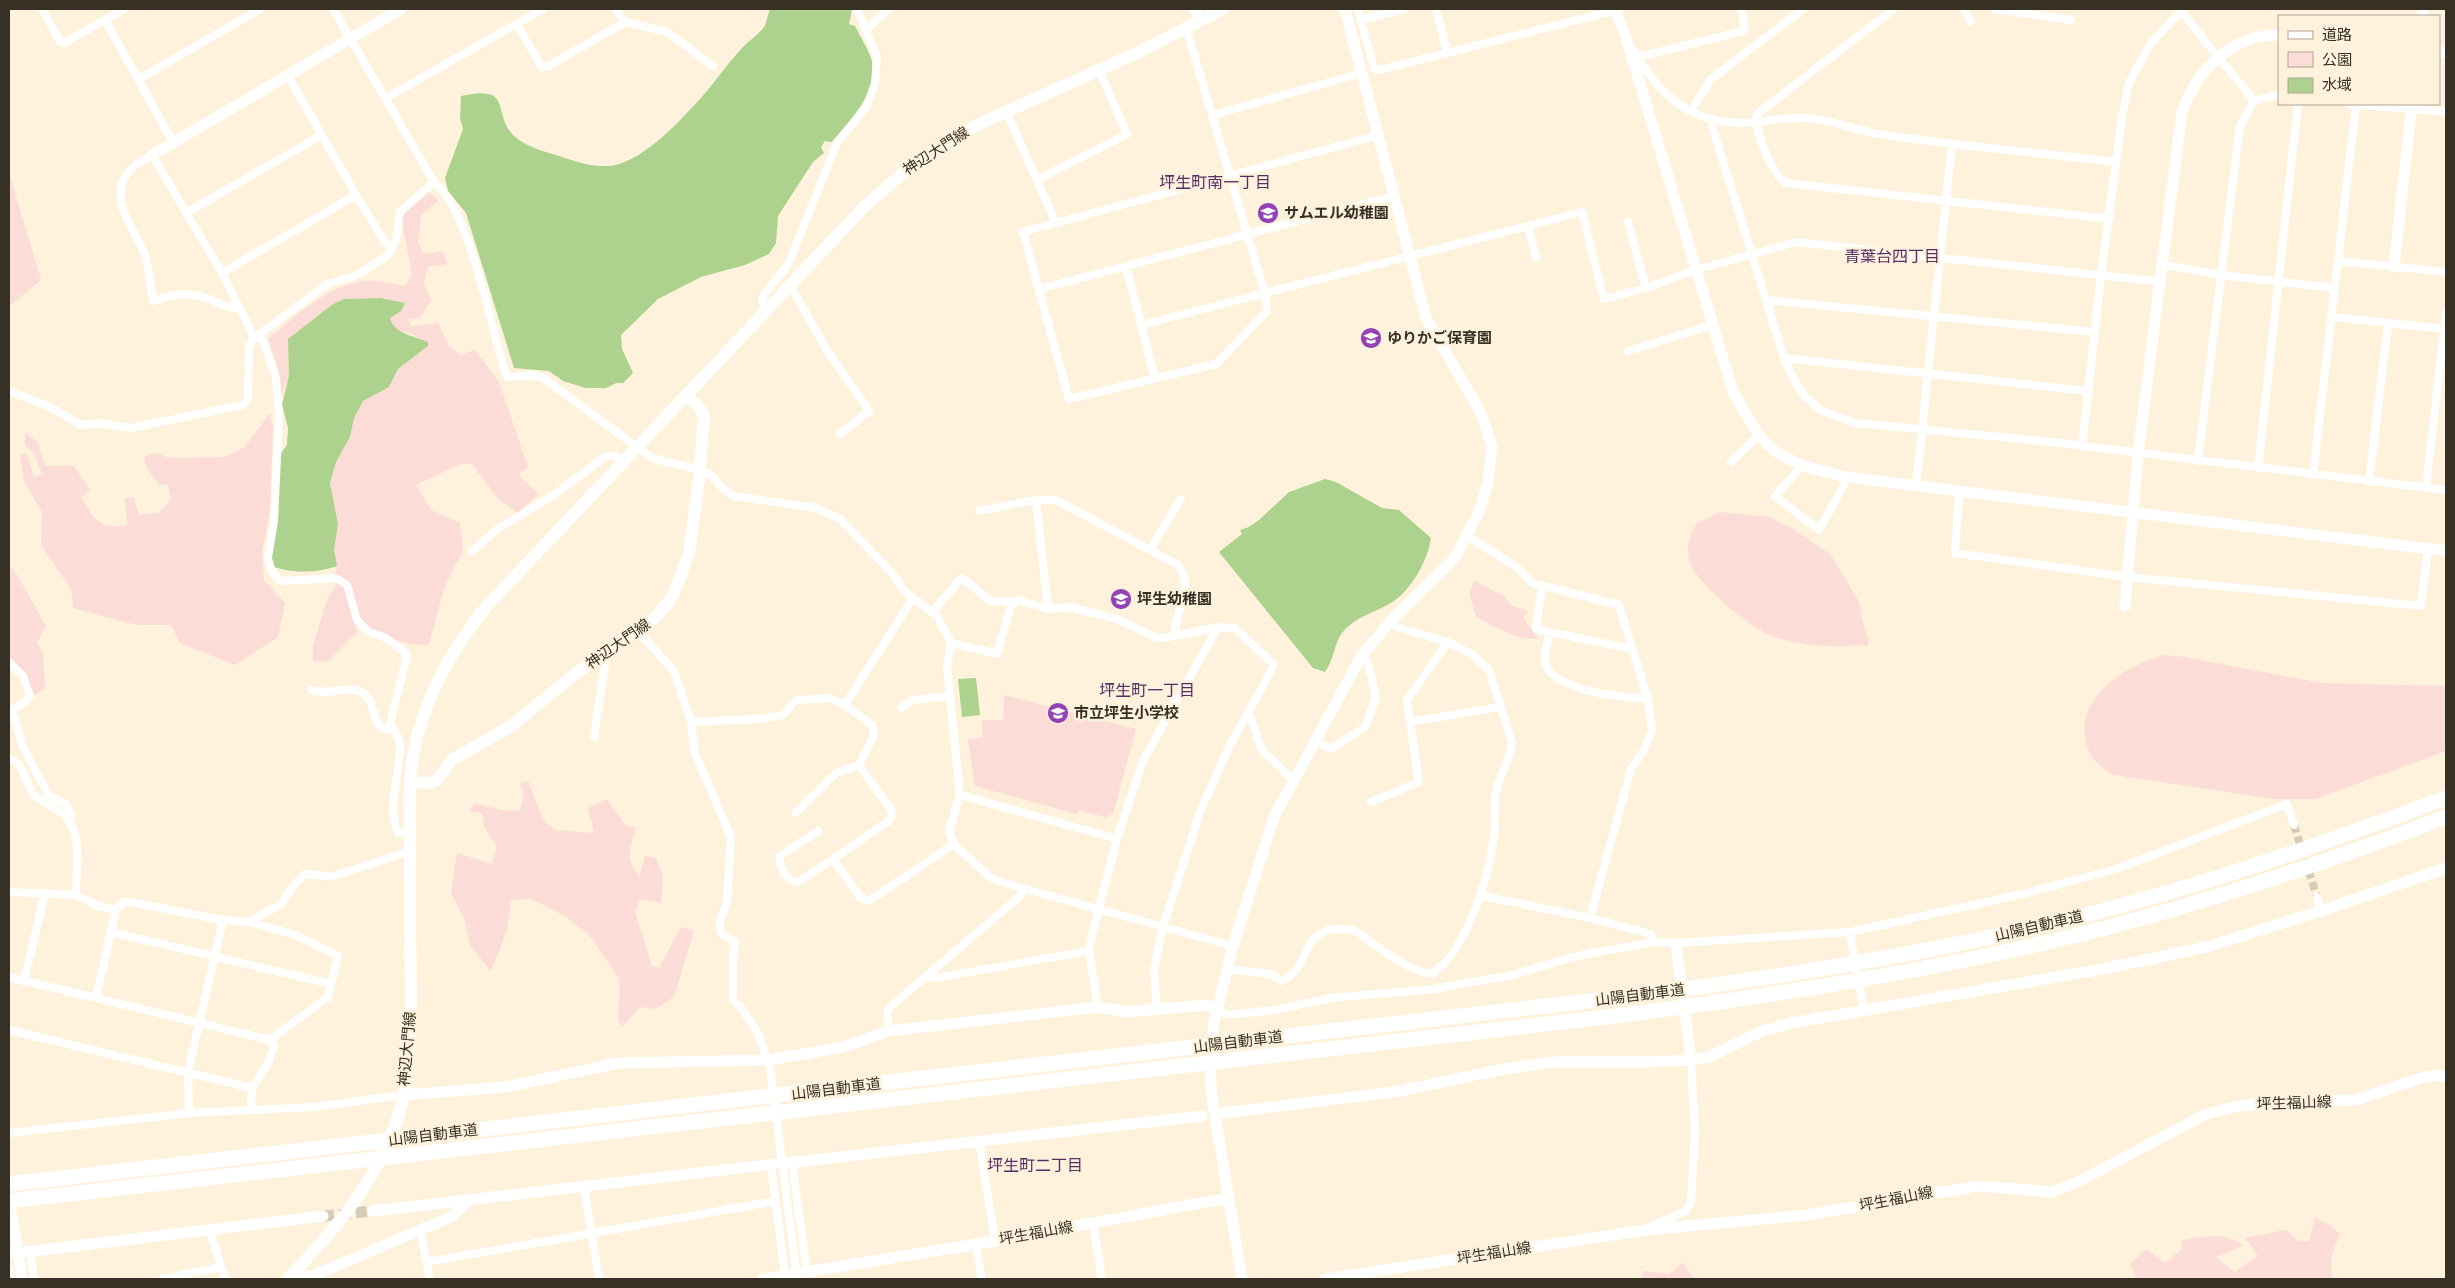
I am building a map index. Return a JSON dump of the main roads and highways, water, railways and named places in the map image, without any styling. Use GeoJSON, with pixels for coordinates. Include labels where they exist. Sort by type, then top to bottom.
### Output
{"type":"FeatureCollection","features":[{"type":"Feature","properties":{"kind":"highway","name":"山陽自動車道"},"geometry":{"type":"LineString","coordinates":[[9,1184],[1596,1000],[1790,975],[1969,942],[2054,923],[2138,901],[2298,852],[2446,798]]}},
{"type":"Feature","properties":{"kind":"highway","name":"山陽自動車道"},"geometry":{"type":"LineString","coordinates":[[9,1200],[1608,1017],[1793,992],[1974,959],[2143,918],[2305,868],[2446,817]]}},
{"type":"Feature","properties":{"kind":"main road","name":"神辺大門線"},"geometry":{"type":"LineString","coordinates":[[291,1276],[340,1223],[378,1168],[402,1100],[409,1060],[411,1020],[410,833],[413,756],[428,703],[448,659],[486,607],[866,205],[917,160],[979,124],[1137,53],[1186,27],[1198,14],[1223,9]]}},
{"type":"Feature","properties":{"kind":"main road","name":"神辺大門線"},"geometry":{"type":"LineString","coordinates":[[411,782],[430,783],[437,780],[452,760],[511,726],[607,651],[660,613],[673,596],[689,553],[700,470],[704,415],[697,404],[686,396]]}},
{"type":"Feature","properties":{"kind":"water"},"geometry":{"type":"Polygon","coordinates":[[[770,9],[852,9],[849,24],[855,26],[871,58],[873,70],[868,92],[855,114],[832,142],[825,141],[821,147],[824,153],[813,162],[778,216],[776,243],[769,254],[745,265],[701,277],[658,299],[621,335],[622,349],[633,373],[623,383],[616,383],[606,388],[586,388],[563,381],[549,371],[514,368],[466,213],[448,191],[445,178],[463,129],[460,119],[461,96],[478,93],[489,94],[495,98],[499,103],[507,127],[514,136],[529,146],[589,165],[607,166],[619,164],[632,159],[644,151],[680,120],[704,95],[744,45],[764,27],[770,9]]]}},
{"type":"Feature","properties":{"kind":"water"},"geometry":{"type":"Polygon","coordinates":[[[380,298],[405,303],[401,311],[390,318],[392,323],[400,331],[428,342],[428,346],[398,369],[389,387],[363,401],[354,418],[350,437],[336,462],[330,483],[338,524],[334,550],[337,566],[321,570],[304,571],[277,568],[270,565],[277,459],[287,445],[288,428],[282,405],[289,375],[288,339],[333,304],[344,299],[380,298]]]}},
{"type":"Feature","properties":{"kind":"water"},"geometry":{"type":"Polygon","coordinates":[[[1325,479],[1336,482],[1382,508],[1399,510],[1431,538],[1426,556],[1412,583],[1391,603],[1347,627],[1339,637],[1325,672],[1313,668],[1219,552],[1242,534],[1240,530],[1249,527],[1259,520],[1289,492],[1325,479]]]}},
{"type":"Feature","properties":{"kind":"water"},"geometry":{"type":"Polygon","coordinates":[[[976,678],[980,715],[962,717],[958,679],[976,678]]]}},
{"type":"Feature","properties":{"kind":"tunnel"},"geometry":{"type":"LineString","coordinates":[[2294,825],[2317,897]]}},
{"type":"Feature","properties":{"kind":"tunnel"},"geometry":{"type":"LineString","coordinates":[[323,1216],[373,1211]]}},
{"type":"Feature","properties":{"kind":"place","name":"サムエル幼稚園"},"geometry":{"type":"Point","coordinates":[1268,213]}},
{"type":"Feature","properties":{"kind":"place","name":"ゆりかご保育園"},"geometry":{"type":"Point","coordinates":[1371,338]}},
{"type":"Feature","properties":{"kind":"place","name":"坪生幼稚園"},"geometry":{"type":"Point","coordinates":[1121,599]}},
{"type":"Feature","properties":{"kind":"place","name":"市立坪生小学校"},"geometry":{"type":"Point","coordinates":[1058,713]}},
{"type":"Feature","properties":{"kind":"district","name":"坪生町南一丁目"},"geometry":{"type":"Point","coordinates":[1215,182]}},
{"type":"Feature","properties":{"kind":"district","name":"青葉台四丁目"},"geometry":{"type":"Point","coordinates":[1892,256]}},
{"type":"Feature","properties":{"kind":"district","name":"坪生町一丁目"},"geometry":{"type":"Point","coordinates":[1147,690]}},
{"type":"Feature","properties":{"kind":"district","name":"坪生町二丁目"},"geometry":{"type":"Point","coordinates":[1035,1165]}}]}
